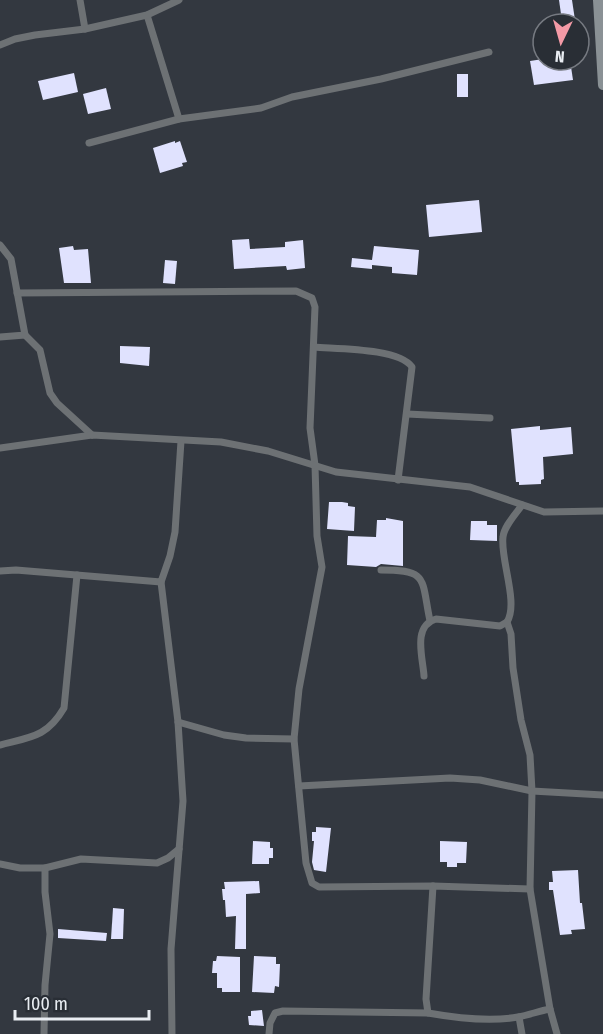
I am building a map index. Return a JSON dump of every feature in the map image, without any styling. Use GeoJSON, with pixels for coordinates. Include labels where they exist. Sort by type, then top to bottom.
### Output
{"type":"FeatureCollection","features":[{"type":"Feature","properties":{"kind":"main road"},"geometry":{"type":"LineString","coordinates":[[598,0],[601,16],[603,85]]}},
{"type":"Feature","properties":{"kind":"street"},"geometry":{"type":"LineString","coordinates":[[80,0],[85,29]]}},
{"type":"Feature","properties":{"kind":"street"},"geometry":{"type":"LineString","coordinates":[[0,45],[35,34],[85,29],[147,15],[179,0]]}},
{"type":"Feature","properties":{"kind":"street"},"geometry":{"type":"LineString","coordinates":[[147,15],[179,119]]}},
{"type":"Feature","properties":{"kind":"street"},"geometry":{"type":"LineString","coordinates":[[89,143],[179,119],[261,108],[292,97],[381,79],[489,52]]}},
{"type":"Feature","properties":{"kind":"street"},"geometry":{"type":"LineString","coordinates":[[0,245],[11,259],[25,335],[40,350],[51,393],[57,403],[92,435]]}},
{"type":"Feature","properties":{"kind":"street"},"geometry":{"type":"LineString","coordinates":[[17,293],[296,291],[305,294],[314,302],[310,428],[315,465],[317,536],[322,567],[299,689],[294,739],[305,857],[310,880],[314,886],[530,889]]}},
{"type":"Feature","properties":{"kind":"street"},"geometry":{"type":"LineString","coordinates":[[0,337],[25,335]]}},
{"type":"Feature","properties":{"kind":"street"},"geometry":{"type":"LineString","coordinates":[[314,347],[380,352],[405,360],[412,367],[398,480]]}},
{"type":"Feature","properties":{"kind":"street"},"geometry":{"type":"LineString","coordinates":[[407,414],[490,418]]}},
{"type":"Feature","properties":{"kind":"street"},"geometry":{"type":"LineString","coordinates":[[0,448],[92,435],[221,442],[247,446],[336,472],[470,487],[544,512],[603,511]]}},
{"type":"Feature","properties":{"kind":"street"},"geometry":{"type":"LineString","coordinates":[[172,1034],[171,949],[183,801],[178,722],[160,582],[170,556],[175,532],[182,441]]}},
{"type":"Feature","properties":{"kind":"street"},"geometry":{"type":"LineString","coordinates":[[424,676],[421,638],[422,630],[430,621],[435,619],[500,626],[507,622],[511,614],[503,537],[522,505]]}},
{"type":"Feature","properties":{"kind":"street"},"geometry":{"type":"LineString","coordinates":[[0,571],[16,570],[160,582]]}},
{"type":"Feature","properties":{"kind":"street"},"geometry":{"type":"LineString","coordinates":[[381,570],[405,570],[415,573],[422,579],[430,621]]}},
{"type":"Feature","properties":{"kind":"street"},"geometry":{"type":"LineString","coordinates":[[0,745],[44,732],[56,723],[64,708],[77,575]]}},
{"type":"Feature","properties":{"kind":"street"},"geometry":{"type":"LineString","coordinates":[[507,622],[511,634],[513,668],[521,720],[530,756],[532,791],[530,889],[550,1009],[557,1034]]}},
{"type":"Feature","properties":{"kind":"street"},"geometry":{"type":"LineString","coordinates":[[178,722],[235,737],[294,739]]}},
{"type":"Feature","properties":{"kind":"street"},"geometry":{"type":"LineString","coordinates":[[299,786],[450,778],[480,780],[532,791],[603,795]]}},
{"type":"Feature","properties":{"kind":"street"},"geometry":{"type":"LineString","coordinates":[[0,864],[20,868],[45,868],[81,859],[157,863],[179,849]]}},
{"type":"Feature","properties":{"kind":"street"},"geometry":{"type":"LineString","coordinates":[[44,1034],[45,985],[50,934],[45,892],[45,868]]}},
{"type":"Feature","properties":{"kind":"street"},"geometry":{"type":"LineString","coordinates":[[428,1013],[426,999],[433,886]]}},
{"type":"Feature","properties":{"kind":"street"},"geometry":{"type":"LineString","coordinates":[[269,1034],[270,1023],[275,1013],[283,1011],[428,1013],[477,1018],[519,1017],[535,1011],[550,1009]]}},
{"type":"Feature","properties":{"kind":"street"},"geometry":{"type":"LineString","coordinates":[[519,1017],[522,1034]]}},
{"type":"Feature","properties":{"kind":"building"},"geometry":{"type":"Polygon","coordinates":[[[559,0],[572,0],[574,12],[561,12],[559,0]]]}},
{"type":"Feature","properties":{"kind":"building"},"geometry":{"type":"Polygon","coordinates":[[[532,72],[572,72],[573,80],[534,85],[532,72]]]}},
{"type":"Feature","properties":{"kind":"building"},"geometry":{"type":"Polygon","coordinates":[[[74,73],[78,92],[43,100],[38,81],[74,73]]]}},
{"type":"Feature","properties":{"kind":"building"},"geometry":{"type":"Polygon","coordinates":[[[457,74],[468,74],[468,97],[457,97],[457,74]]]}},
{"type":"Feature","properties":{"kind":"building"},"geometry":{"type":"Polygon","coordinates":[[[106,88],[111,109],[88,114],[83,94],[106,88]]]}},
{"type":"Feature","properties":{"kind":"building"},"geometry":{"type":"Polygon","coordinates":[[[175,141],[175,143],[180,141],[187,162],[182,163],[183,166],[160,173],[153,148],[175,141]]]}},
{"type":"Feature","properties":{"kind":"building"},"geometry":{"type":"Polygon","coordinates":[[[479,200],[482,232],[429,237],[426,205],[479,200]]]}},
{"type":"Feature","properties":{"kind":"building"},"geometry":{"type":"Polygon","coordinates":[[[249,239],[250,249],[285,247],[285,242],[303,240],[305,268],[287,270],[286,266],[234,269],[232,240],[249,239]]]}},
{"type":"Feature","properties":{"kind":"building"},"geometry":{"type":"Polygon","coordinates":[[[73,246],[74,250],[88,249],[91,283],[64,283],[59,248],[73,246]]]}},
{"type":"Feature","properties":{"kind":"building"},"geometry":{"type":"Polygon","coordinates":[[[374,246],[419,250],[417,275],[392,273],[392,267],[372,265],[372,269],[351,267],[352,258],[372,260],[374,246]]]}},
{"type":"Feature","properties":{"kind":"building"},"geometry":{"type":"Polygon","coordinates":[[[165,260],[177,261],[175,284],[163,283],[165,260]]]}},
{"type":"Feature","properties":{"kind":"building"},"geometry":{"type":"Polygon","coordinates":[[[120,346],[150,347],[149,366],[120,363],[120,346]]]}},
{"type":"Feature","properties":{"kind":"building"},"geometry":{"type":"Polygon","coordinates":[[[540,426],[540,430],[571,427],[573,454],[543,457],[544,479],[541,480],[541,484],[519,485],[519,482],[516,482],[511,429],[540,426]]]}},
{"type":"Feature","properties":{"kind":"building"},"geometry":{"type":"Polygon","coordinates":[[[329,502],[348,503],[348,506],[355,507],[354,531],[327,529],[329,502]]]}},
{"type":"Feature","properties":{"kind":"building"},"geometry":{"type":"Polygon","coordinates":[[[386,518],[403,521],[403,566],[347,565],[348,536],[376,537],[377,520],[386,520],[386,518]]]}},
{"type":"Feature","properties":{"kind":"building"},"geometry":{"type":"Polygon","coordinates":[[[471,521],[487,521],[487,525],[497,525],[497,541],[470,540],[471,521]]]}},
{"type":"Feature","properties":{"kind":"building"},"geometry":{"type":"Polygon","coordinates":[[[316,827],[331,828],[326,872],[314,870],[312,862],[314,841],[312,841],[312,832],[316,832],[316,827]]]}},
{"type":"Feature","properties":{"kind":"building"},"geometry":{"type":"Polygon","coordinates":[[[253,841],[270,842],[270,848],[273,848],[273,858],[269,858],[269,864],[252,864],[253,841]]]}},
{"type":"Feature","properties":{"kind":"building"},"geometry":{"type":"Polygon","coordinates":[[[440,841],[467,842],[466,863],[457,863],[457,867],[447,867],[447,862],[440,862],[440,841]]]}},
{"type":"Feature","properties":{"kind":"building"},"geometry":{"type":"Polygon","coordinates":[[[578,870],[580,903],[582,903],[585,929],[571,930],[572,934],[560,935],[553,890],[549,890],[549,882],[553,882],[552,871],[578,870]]]}},
{"type":"Feature","properties":{"kind":"building"},"geometry":{"type":"Polygon","coordinates":[[[259,881],[260,893],[246,894],[246,949],[235,949],[236,916],[226,917],[222,889],[225,889],[224,882],[259,881]]]}},
{"type":"Feature","properties":{"kind":"building"},"geometry":{"type":"Polygon","coordinates":[[[113,908],[124,909],[123,939],[111,939],[113,908]]]}},
{"type":"Feature","properties":{"kind":"building"},"geometry":{"type":"Polygon","coordinates":[[[58,929],[107,933],[106,941],[58,938],[58,929]]]}},
{"type":"Feature","properties":{"kind":"building"},"geometry":{"type":"Polygon","coordinates":[[[217,956],[240,957],[240,992],[222,992],[222,988],[217,988],[217,973],[212,973],[213,961],[216,961],[217,956]]]}},
{"type":"Feature","properties":{"kind":"building"},"geometry":{"type":"Polygon","coordinates":[[[254,956],[276,957],[276,964],[280,964],[279,987],[275,986],[274,993],[252,992],[254,956]]]}},
{"type":"Feature","properties":{"kind":"building"},"geometry":{"type":"Polygon","coordinates":[[[262,1010],[264,1026],[249,1025],[248,1016],[251,1016],[251,1011],[262,1010]]]}}]}
